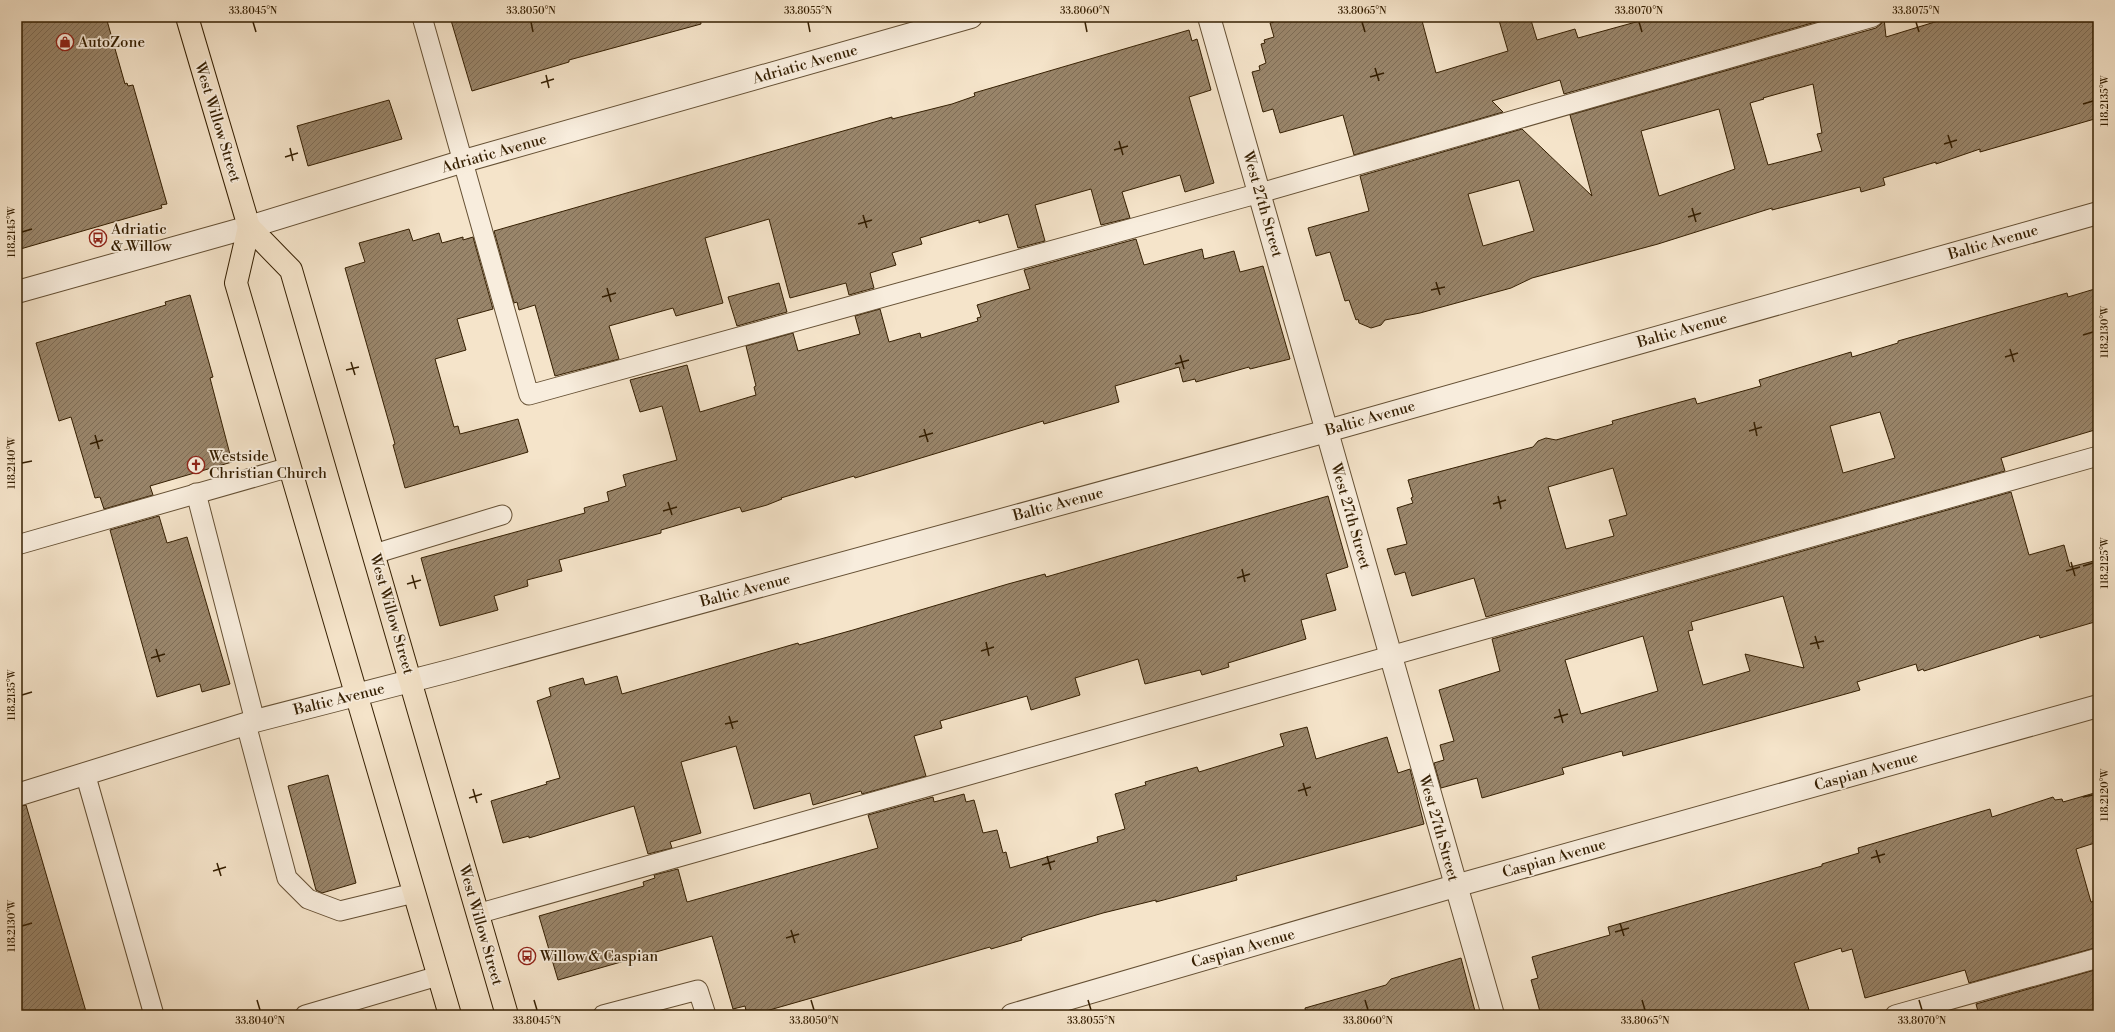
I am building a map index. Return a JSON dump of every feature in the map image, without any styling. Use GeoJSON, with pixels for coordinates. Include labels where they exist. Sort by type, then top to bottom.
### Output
{"type":"FeatureCollection","features":[{"type":"Feature","properties":{"kind":"main road","name":"West Willow Street"},"geometry":{"type":"LineString","coordinates":[[187,17],[249,227],[291,270],[507,1015]]}},
{"type":"Feature","properties":{"kind":"main road","name":"West Willow Street"},"geometry":{"type":"LineString","coordinates":[[249,227],[236,283],[450,1015]]}},
{"type":"Feature","properties":{"kind":"street","name":"Adriatic Avenue"},"geometry":{"type":"LineString","coordinates":[[17,292],[249,227],[464,161],[971,17]]}},
{"type":"Feature","properties":{"kind":"street","name":"West 27th Street"},"geometry":{"type":"LineString","coordinates":[[1210,17],[1493,1015]]}},
{"type":"Feature","properties":{"kind":"street","name":"Baltic Avenue"},"geometry":{"type":"LineString","coordinates":[[17,795],[251,722],[411,681],[1327,431],[2098,212]]}},
{"type":"Feature","properties":{"kind":"street","name":"Caspian Avenue"},"geometry":{"type":"LineString","coordinates":[[1017,1014],[1456,886],[2098,706]]}},
{"type":"Feature","properties":{"kind":"lane"},"geometry":{"type":"LineString","coordinates":[[422,17],[529,395],[1260,193],[1872,17]]}},
{"type":"Feature","properties":{"kind":"lane"},"geometry":{"type":"LineString","coordinates":[[477,914],[2098,456]]}},
{"type":"Feature","properties":{"kind":"lane"},"geometry":{"type":"LineString","coordinates":[[17,545],[290,467]]}},
{"type":"Feature","properties":{"kind":"lane"},"geometry":{"type":"LineString","coordinates":[[196,494],[287,878],[308,899],[340,910],[414,893]]}},
{"type":"Feature","properties":{"kind":"lane"},"geometry":{"type":"LineString","coordinates":[[374,554],[502,515]]}},
{"type":"Feature","properties":{"kind":"lane"},"geometry":{"type":"LineString","coordinates":[[85,773],[154,1015]]}},
{"type":"Feature","properties":{"kind":"lane"},"geometry":{"type":"LineString","coordinates":[[1895,1015],[2098,958]]}},
{"type":"Feature","properties":{"kind":"lane"},"geometry":{"type":"LineString","coordinates":[[306,1015],[438,976]]}},
{"type":"Feature","properties":{"kind":"lane"},"geometry":{"type":"LineString","coordinates":[[603,1015],[698,990],[706,1015]]}},
{"type":"Feature","properties":{"kind":"building"},"geometry":{"type":"Polygon","coordinates":[[[17,17],[106,17],[125,84],[127,83],[128,86],[133,85],[167,204],[161,205],[162,208],[17,250],[17,17]]]}},
{"type":"Feature","properties":{"kind":"building"},"geometry":{"type":"Polygon","coordinates":[[[450,17],[700,17],[701,24],[569,60],[569,62],[472,91],[450,17]]]}},
{"type":"Feature","properties":{"kind":"building"},"geometry":{"type":"Polygon","coordinates":[[[1272,17],[1421,17],[1436,73],[1508,51],[1498,17],[1530,17],[1537,40],[1575,29],[1578,38],[1654,17],[1833,17],[1564,94],[1560,80],[1492,101],[1503,112],[1354,155],[1343,115],[1280,133],[1273,109],[1263,112],[1252,72],[1260,70],[1259,66],[1266,63],[1261,44],[1265,43],[1264,40],[1274,37],[1270,23],[1274,22],[1272,17]]]}},
{"type":"Feature","properties":{"kind":"building"},"geometry":{"type":"Polygon","coordinates":[[[1951,17],[2098,17],[2098,118],[1980,152],[1980,149],[1936,164],[1936,162],[1883,178],[1885,185],[1861,192],[1860,187],[1772,210],[1772,208],[1658,244],[1532,278],[1511,288],[1420,313],[1385,320],[1381,325],[1371,328],[1359,323],[1358,319],[1356,320],[1349,300],[1345,301],[1330,252],[1316,256],[1308,228],[1369,211],[1360,176],[1522,129],[1592,196],[1570,115],[1876,28],[1881,24],[1884,18],[1886,37],[1951,17]],[[1813,84],[1750,103],[1768,165],[1822,151],[1817,134],[1822,133],[1813,84]],[[1719,109],[1641,131],[1659,196],[1735,169],[1719,109]],[[1519,180],[1468,194],[1483,246],[1534,231],[1519,180]]]}},
{"type":"Feature","properties":{"kind":"building"},"geometry":{"type":"Polygon","coordinates":[[[1189,30],[1192,41],[1197,39],[1211,90],[1189,97],[1214,183],[1185,192],[1180,175],[1122,192],[1130,218],[1101,225],[1091,189],[1035,205],[1045,241],[1018,248],[1008,214],[979,223],[979,220],[920,238],[922,244],[892,253],[896,265],[870,273],[874,288],[849,295],[846,283],[790,298],[769,219],[705,238],[723,303],[676,316],[673,308],[609,326],[619,359],[555,376],[535,305],[519,310],[517,302],[514,303],[494,231],[892,117],[892,119],[952,104],[975,96],[974,93],[1189,30]]]}},
{"type":"Feature","properties":{"kind":"building"},"geometry":{"type":"Polygon","coordinates":[[[389,100],[402,139],[308,166],[297,126],[389,100]]]}},
{"type":"Feature","properties":{"kind":"building"},"geometry":{"type":"Polygon","coordinates":[[[409,229],[413,241],[439,233],[442,243],[463,237],[463,240],[473,237],[493,309],[457,319],[466,350],[435,359],[454,427],[458,426],[460,434],[518,419],[528,452],[405,488],[393,445],[395,444],[345,268],[365,262],[359,243],[409,229]]]}},
{"type":"Feature","properties":{"kind":"building"},"geometry":{"type":"Polygon","coordinates":[[[1136,239],[1144,265],[1202,249],[1204,259],[1234,251],[1240,272],[1263,266],[1290,359],[1250,369],[1249,367],[1196,382],[1195,379],[1183,382],[1179,367],[1115,386],[1119,402],[1044,424],[1043,421],[855,478],[854,476],[781,498],[782,499],[767,505],[742,512],[740,507],[661,530],[661,533],[559,560],[562,571],[527,580],[528,586],[494,596],[498,610],[440,626],[421,558],[585,513],[584,508],[609,501],[607,492],[626,486],[623,475],[677,460],[662,406],[640,412],[630,380],[687,365],[700,412],[756,395],[754,387],[756,386],[746,346],[793,333],[798,351],[860,334],[855,316],[880,309],[889,342],[920,333],[921,338],[978,321],[977,318],[981,317],[977,305],[1030,289],[1024,270],[1136,239]]]}},
{"type":"Feature","properties":{"kind":"building"},"geometry":{"type":"Polygon","coordinates":[[[779,283],[787,312],[737,326],[728,297],[779,283]]]}},
{"type":"Feature","properties":{"kind":"building"},"geometry":{"type":"Polygon","coordinates":[[[2098,288],[2098,429],[2001,458],[2005,471],[1486,617],[1474,578],[1412,596],[1405,572],[1395,575],[1387,549],[1407,544],[1397,508],[1413,503],[1411,498],[1413,497],[1408,480],[1533,447],[1538,441],[1546,438],[1556,440],[1613,424],[1612,421],[1695,398],[1697,404],[1761,386],[1759,380],[1851,352],[1852,357],[1898,343],[1898,341],[2067,293],[2068,297],[2098,288]],[[1880,412],[1830,426],[1843,473],[1895,458],[1880,412]],[[1613,468],[1548,487],[1566,549],[1614,536],[1609,520],[1627,515],[1613,468]]]}},
{"type":"Feature","properties":{"kind":"building"},"geometry":{"type":"Polygon","coordinates":[[[190,295],[213,377],[210,378],[232,462],[150,486],[153,495],[104,509],[100,497],[95,498],[71,417],[59,421],[36,343],[166,305],[165,302],[190,295]]]}},
{"type":"Feature","properties":{"kind":"building"},"geometry":{"type":"Polygon","coordinates":[[[2011,492],[2029,555],[2064,545],[2070,567],[2098,560],[2098,621],[2040,638],[2039,635],[1924,671],[1923,669],[1918,671],[1916,664],[1857,682],[1860,690],[1623,756],[1622,751],[1562,768],[1564,774],[1482,798],[1477,778],[1441,788],[1434,763],[1444,760],[1440,745],[1454,741],[1439,690],[1500,671],[1492,639],[2011,492]],[[1783,596],[1691,622],[1693,630],[1688,631],[1703,685],[1750,671],[1745,654],[1804,668],[1783,596]],[[1643,636],[1565,660],[1581,714],[1658,691],[1643,636]]]}},
{"type":"Feature","properties":{"kind":"building"},"geometry":{"type":"Polygon","coordinates":[[[1328,496],[1348,567],[1326,574],[1336,610],[1301,620],[1306,639],[1228,663],[1229,667],[1202,675],[1200,670],[1145,684],[1138,659],[1075,678],[1080,695],[1031,710],[1027,696],[940,721],[942,728],[914,736],[926,776],[862,794],[861,791],[813,805],[810,793],[754,809],[736,746],[681,762],[701,833],[670,842],[672,848],[648,854],[634,806],[529,838],[529,836],[503,843],[491,801],[547,784],[546,782],[560,778],[537,701],[551,696],[549,688],[583,678],[585,685],[617,676],[622,694],[798,643],[799,645],[853,630],[1008,584],[1045,574],[1046,577],[1328,496]]]}},
{"type":"Feature","properties":{"kind":"building"},"geometry":{"type":"Polygon","coordinates":[[[159,516],[167,543],[187,537],[230,684],[202,692],[200,684],[157,697],[110,530],[159,516]]]}},
{"type":"Feature","properties":{"kind":"building"},"geometry":{"type":"Polygon","coordinates":[[[1307,727],[1316,759],[1387,737],[1398,773],[1410,769],[1424,824],[1236,876],[1237,880],[1156,902],[1156,900],[1103,913],[1028,935],[1021,938],[1022,940],[991,949],[990,947],[752,1015],[747,1015],[745,1006],[733,1009],[712,936],[558,980],[539,916],[644,886],[643,882],[655,878],[654,875],[678,869],[687,902],[878,848],[868,815],[933,797],[934,802],[964,794],[966,802],[974,800],[983,833],[997,830],[1003,853],[1006,852],[1010,868],[1098,842],[1097,837],[1125,829],[1115,794],[1146,785],[1145,782],[1197,767],[1199,772],[1284,746],[1280,734],[1307,727]]]}},
{"type":"Feature","properties":{"kind":"building"},"geometry":{"type":"Polygon","coordinates":[[[328,775],[356,883],[322,893],[316,890],[288,786],[328,775]]]}},
{"type":"Feature","properties":{"kind":"building"},"geometry":{"type":"Polygon","coordinates":[[[2098,792],[2098,842],[2076,849],[2091,902],[2098,900],[2098,947],[1969,983],[1965,970],[1865,998],[1852,949],[1842,952],[1841,948],[1794,963],[1809,1010],[1793,1015],[1541,1015],[1531,980],[1538,978],[1532,957],[1610,935],[1608,927],[1822,866],[1822,864],[1859,853],[1858,848],[1990,809],[1992,817],[2053,797],[2055,800],[2062,799],[2063,802],[2098,792]]]}},
{"type":"Feature","properties":{"kind":"building"},"geometry":{"type":"Polygon","coordinates":[[[26,805],[87,1015],[17,1015],[17,807],[26,805]]]}},
{"type":"Feature","properties":{"kind":"building"},"geometry":{"type":"Polygon","coordinates":[[[1461,958],[1476,1015],[1306,1015],[1305,1008],[1386,985],[1391,979],[1461,958]]]}},
{"type":"Feature","properties":{"kind":"building"},"geometry":{"type":"Polygon","coordinates":[[[2098,969],[2098,1009],[2077,1015],[1979,1015],[1976,1004],[2098,969]]]}},
{"type":"Feature","properties":{"kind":"place","name":"AutoZone"},"geometry":{"type":"Point","coordinates":[65,42]}},
{"type":"Feature","properties":{"kind":"place","name":"Adriatic & Willow"},"geometry":{"type":"Point","coordinates":[98,238]}},
{"type":"Feature","properties":{"kind":"place","name":"Westside Christian Church"},"geometry":{"type":"Point","coordinates":[196,465]}},
{"type":"Feature","properties":{"kind":"place","name":"Willow & Caspian"},"geometry":{"type":"Point","coordinates":[527,956]}}]}
